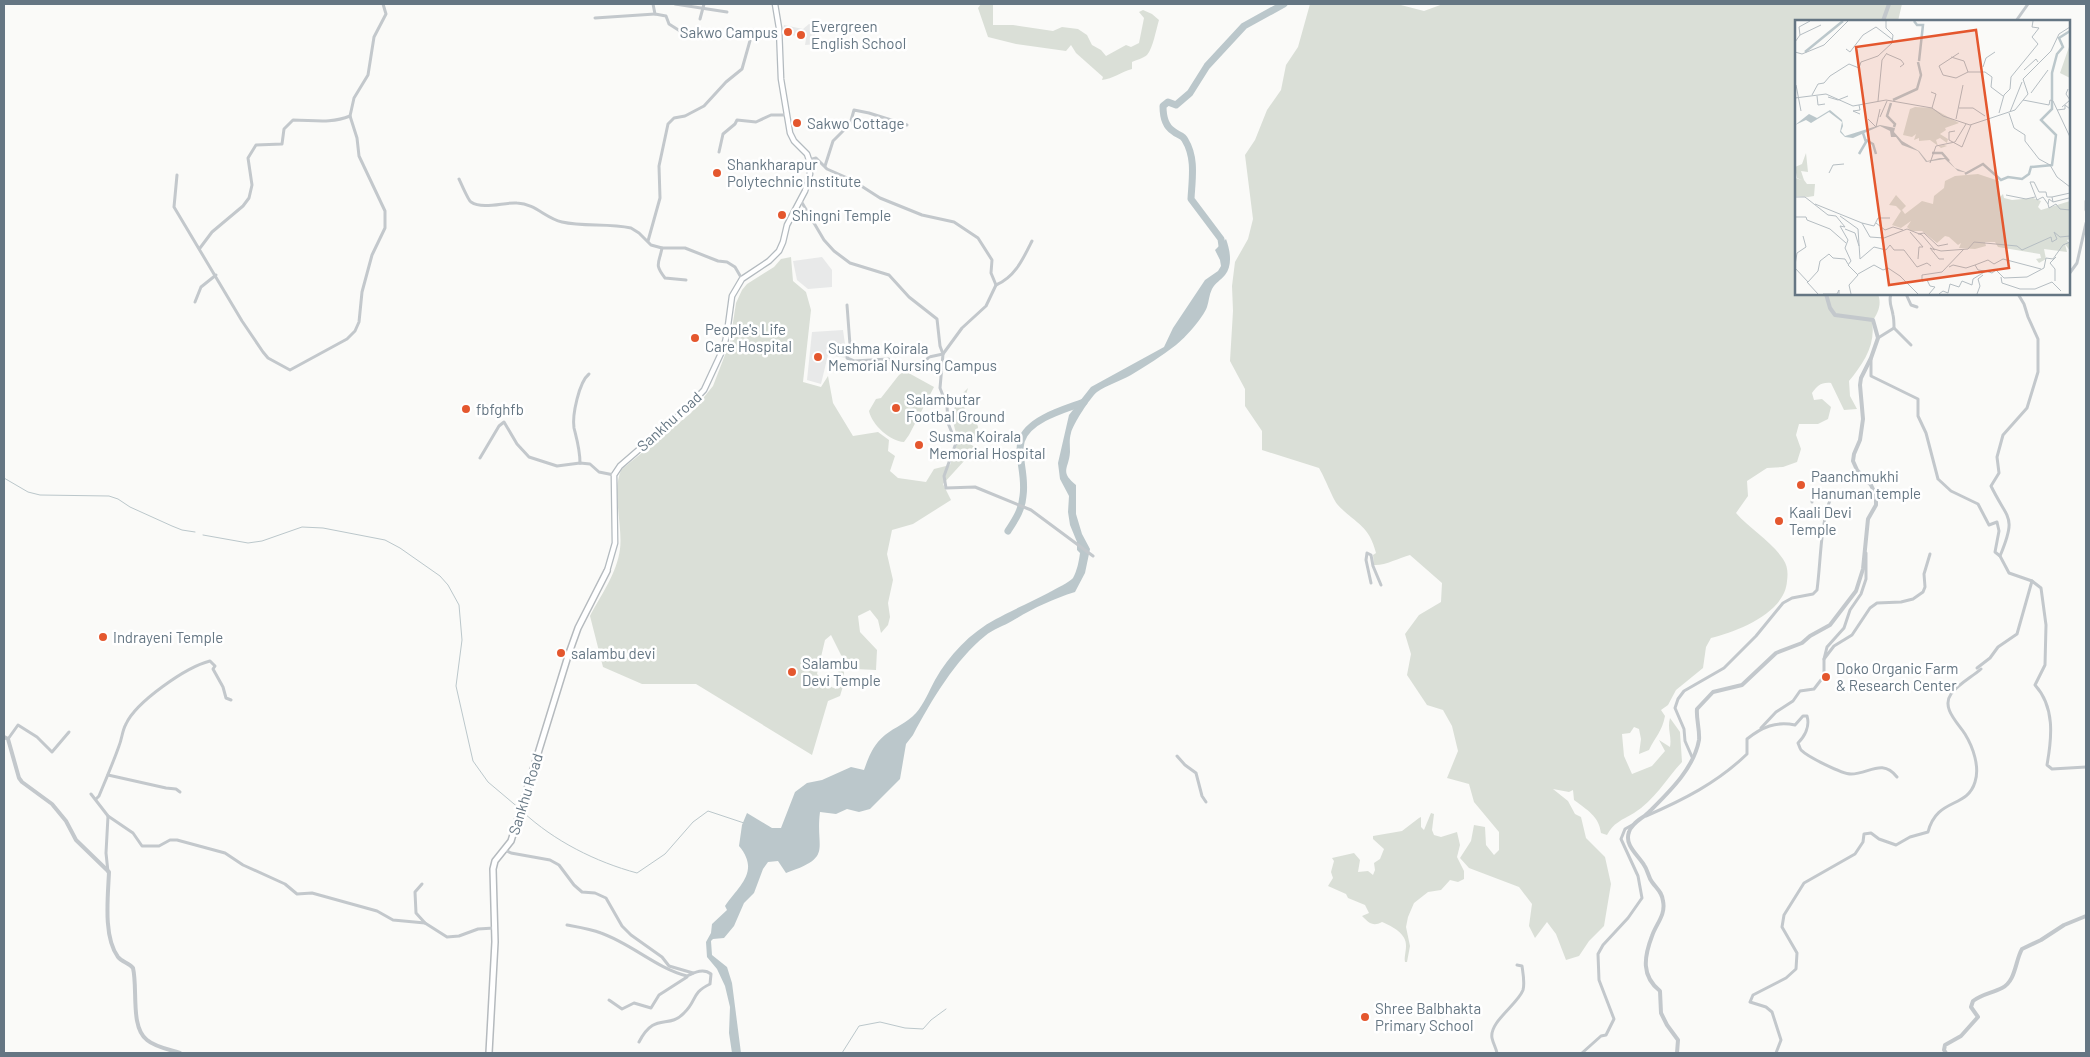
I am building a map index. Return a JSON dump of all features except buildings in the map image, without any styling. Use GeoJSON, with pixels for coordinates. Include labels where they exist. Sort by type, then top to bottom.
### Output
{"type":"FeatureCollection","features":[{"type":"Feature","properties":{"kind":"main road"},"geometry":{"type":"LineString","coordinates":[[742,279],[769,261],[779,251],[787,224],[808,182],[809,160],[807,154],[791,137],[781,79],[779,28],[775,4]]}},
{"type":"Feature","properties":{"kind":"main road","name":"Sankhu road"},"geometry":{"type":"LineString","coordinates":[[614,475],[620,466],[687,408],[704,390],[724,348],[732,296],[742,279]]}},
{"type":"Feature","properties":{"kind":"main road"},"geometry":{"type":"LineString","coordinates":[[607,571],[615,543],[614,475]]}},
{"type":"Feature","properties":{"kind":"main road","name":"Sankhu Road"},"geometry":{"type":"LineString","coordinates":[[489,1053],[493,1005],[494,864],[511,841],[578,628],[607,571]]}},
{"type":"Feature","properties":{"kind":"street"},"geometry":{"type":"LineString","coordinates":[[177,174],[174,207],[242,321],[268,358],[290,370],[338,345],[352,335],[359,322],[362,292],[372,255],[383,235],[386,217],[383,206],[359,156],[357,138],[350,116],[354,98],[368,75],[374,37],[386,14],[383,4]]}},
{"type":"Feature","properties":{"kind":"street"},"geometry":{"type":"LineString","coordinates":[[653,4],[655,14]]}},
{"type":"Feature","properties":{"kind":"street"},"geometry":{"type":"LineString","coordinates":[[675,4],[727,12]]}},
{"type":"Feature","properties":{"kind":"street"},"geometry":{"type":"LineString","coordinates":[[700,19],[704,4]]}},
{"type":"Feature","properties":{"kind":"street"},"geometry":{"type":"LineString","coordinates":[[1883,20],[1889,4]]}},
{"type":"Feature","properties":{"kind":"street"},"geometry":{"type":"LineString","coordinates":[[2017,20],[2028,4]]}},
{"type":"Feature","properties":{"kind":"street"},"geometry":{"type":"LineString","coordinates":[[595,18],[655,14],[666,16],[669,24],[691,38]]}},
{"type":"Feature","properties":{"kind":"street"},"geometry":{"type":"LineString","coordinates":[[648,242],[660,198],[659,166],[668,124],[674,118],[685,116],[704,106],[726,82],[742,69],[753,30]]}},
{"type":"Feature","properties":{"kind":"street"},"geometry":{"type":"LineString","coordinates":[[825,166],[833,141],[850,124],[854,110],[907,125]]}},
{"type":"Feature","properties":{"kind":"street"},"geometry":{"type":"LineString","coordinates":[[719,152],[723,134],[737,120],[756,122],[771,115],[787,115]]}},
{"type":"Feature","properties":{"kind":"street"},"geometry":{"type":"LineString","coordinates":[[200,248],[212,232],[243,206],[249,198],[252,185],[248,158],[256,145],[282,144],[284,129],[293,120],[339,120],[350,116]]}},
{"type":"Feature","properties":{"kind":"street"},"geometry":{"type":"LineString","coordinates":[[809,160],[816,158],[832,172],[852,180],[880,198],[922,215],[954,222],[978,238],[992,260],[990,273],[996,285]]}},
{"type":"Feature","properties":{"kind":"street"},"geometry":{"type":"LineString","coordinates":[[459,179],[469,200],[473,203],[482,205],[523,204],[562,222],[631,228],[648,242],[662,248],[685,248],[727,262],[735,268],[742,279]]}},
{"type":"Feature","properties":{"kind":"street"},"geometry":{"type":"LineString","coordinates":[[2086,200],[2086,210]]}},
{"type":"Feature","properties":{"kind":"street"},"geometry":{"type":"LineString","coordinates":[[800,201],[824,240],[834,251],[850,263],[889,275],[909,297],[935,316],[943,354],[940,388],[947,406],[948,423],[956,443],[945,469],[945,486],[950,489],[975,487],[1004,498],[1051,524],[1076,545],[1093,556]]}},
{"type":"Feature","properties":{"kind":"street"},"geometry":{"type":"LineString","coordinates":[[2070,273],[2077,263],[2086,223]]}},
{"type":"Feature","properties":{"kind":"street"},"geometry":{"type":"LineString","coordinates":[[847,305],[850,345],[847,358],[854,361],[888,358],[918,370],[929,358],[943,354],[962,328],[986,306],[996,285],[1009,278],[1032,241]]}},
{"type":"Feature","properties":{"kind":"street"},"geometry":{"type":"LineString","coordinates":[[662,248],[657,264],[658,269],[665,278],[686,280]]}},
{"type":"Feature","properties":{"kind":"street"},"geometry":{"type":"LineString","coordinates":[[195,302],[201,287],[216,275]]}},
{"type":"Feature","properties":{"kind":"street"},"geometry":{"type":"LineString","coordinates":[[1645,817],[1681,780],[1692,757],[1699,739],[1696,709],[1713,692],[1742,685],[1776,653],[1802,643],[1830,625],[1856,591],[1863,569],[1868,519],[1876,505],[1876,496],[1871,485],[1856,470],[1853,461],[1860,440],[1863,419],[1861,378],[1872,358],[1878,338],[1873,320],[1835,315],[1830,308],[1826,295]]}},
{"type":"Feature","properties":{"kind":"street"},"geometry":{"type":"LineString","coordinates":[[1891,295],[1890,308],[1893,314],[1894,328],[1911,345]]}},
{"type":"Feature","properties":{"kind":"street"},"geometry":{"type":"LineString","coordinates":[[1906,295],[1911,305],[1917,307]]}},
{"type":"Feature","properties":{"kind":"street"},"geometry":{"type":"LineString","coordinates":[[2000,556],[2008,538],[2010,520],[1991,486],[1999,473],[1997,457],[2003,435],[2027,408],[2038,372],[2038,339],[2019,295]]}},
{"type":"Feature","properties":{"kind":"street"},"geometry":{"type":"LineString","coordinates":[[1878,338],[1894,328]]}},
{"type":"Feature","properties":{"kind":"street"},"geometry":{"type":"LineString","coordinates":[[1872,358],[1871,376],[1918,399],[1918,416],[1926,432],[1938,479],[1951,491],[1978,504],[1989,525],[1997,522],[1999,531],[1995,552],[2000,556],[2010,573],[2032,581],[2041,588],[2046,625],[2045,664],[2035,685],[2043,694],[2050,714],[2051,732],[2047,765],[2052,769],[2086,767]]}},
{"type":"Feature","properties":{"kind":"street"},"geometry":{"type":"LineString","coordinates":[[580,463],[580,449],[574,422],[581,386],[588,374]]}},
{"type":"Feature","properties":{"kind":"street"},"geometry":{"type":"LineString","coordinates":[[480,458],[499,426],[504,422],[529,457],[557,466],[580,463],[590,464],[600,472],[614,475]]}},
{"type":"Feature","properties":{"kind":"street"},"geometry":{"type":"LineString","coordinates":[[1692,757],[1685,741],[1684,729],[1675,708],[1678,699],[1684,691],[1724,668],[1756,636],[1783,603],[1792,598],[1813,594],[1817,590],[1823,522],[1830,500],[1827,494],[1819,492],[1812,496],[1812,502]]}},
{"type":"Feature","properties":{"kind":"street"},"geometry":{"type":"LineString","coordinates":[[1582,1053],[1595,1040],[1606,1035],[1614,1019],[1599,980],[1598,954],[1603,945],[1628,918],[1642,898],[1638,876],[1622,839],[1625,829],[1713,783],[1747,754],[1747,739],[1776,712],[1793,701],[1800,690],[1814,689],[1824,676],[1824,660],[1827,647],[1844,628],[1850,610],[1861,594],[1866,579],[1865,545]]}},
{"type":"Feature","properties":{"kind":"street"},"geometry":{"type":"LineString","coordinates":[[1371,583],[1366,560],[1367,552],[1371,555],[1372,566],[1381,585]]}},
{"type":"Feature","properties":{"kind":"street"},"geometry":{"type":"LineString","coordinates":[[1824,660],[1834,646],[1852,634],[1870,608],[1877,603],[1901,602],[1913,599],[1923,592],[1924,574],[1930,554]]}},
{"type":"Feature","properties":{"kind":"street"},"geometry":{"type":"LineString","coordinates":[[1776,1053],[1781,1040],[1772,1012],[1766,1007],[1750,1002],[1754,995],[1786,978],[1796,969],[1797,953],[1782,927],[1784,915],[1804,883],[1855,854],[1863,842],[1864,834],[1871,833],[1879,839],[1896,845],[1910,837],[1923,835],[1928,832],[1931,819],[1941,810],[1970,794],[1978,767],[1967,736],[1950,714],[1948,704],[1951,694],[1990,658],[1998,647],[2017,634],[2030,594],[2032,581]]}},
{"type":"Feature","properties":{"kind":"street"},"geometry":{"type":"LineString","coordinates":[[96,799],[120,746],[125,725],[134,711],[170,682],[210,661],[215,666],[213,670],[223,687],[226,698],[231,700]]}},
{"type":"Feature","properties":{"kind":"street"},"geometry":{"type":"LineString","coordinates":[[1760,728],[1786,723],[1795,725],[1803,716],[1807,716],[1808,722],[1804,737],[1798,744],[1801,750],[1830,766],[1850,774],[1882,767],[1892,770],[1897,777]]}},
{"type":"Feature","properties":{"kind":"street"},"geometry":{"type":"LineString","coordinates":[[69,732],[52,752],[37,737],[18,725],[6,738],[22,782],[52,804],[66,821],[76,840],[108,872]]}},
{"type":"Feature","properties":{"kind":"street"},"geometry":{"type":"LineString","coordinates":[[1177,756],[1185,766],[1196,773],[1202,796],[1206,802]]}},
{"type":"Feature","properties":{"kind":"street"},"geometry":{"type":"LineString","coordinates":[[108,775],[176,789],[180,792]]}},
{"type":"Feature","properties":{"kind":"street"},"geometry":{"type":"LineString","coordinates":[[91,794],[108,816],[133,833],[142,846],[159,846],[170,840],[177,840],[226,854],[243,865],[285,884],[298,894],[312,893],[376,911],[393,920],[425,923]]}},
{"type":"Feature","properties":{"kind":"street"},"geometry":{"type":"LineString","coordinates":[[108,816],[106,853],[108,872],[107,916],[111,941],[118,957],[133,968],[136,985],[137,1026],[147,1040],[180,1053]]}},
{"type":"Feature","properties":{"kind":"street"},"geometry":{"type":"LineString","coordinates":[[1634,823],[1628,833],[1629,844],[1646,866],[1651,881],[1660,890],[1664,902],[1664,914],[1652,936],[1645,963],[1646,974],[1652,985],[1660,991],[1661,1013],[1666,1025],[1678,1040],[1677,1053]]}},
{"type":"Feature","properties":{"kind":"street"},"geometry":{"type":"LineString","coordinates":[[505,850],[511,853],[550,860],[559,865],[574,885],[582,892],[595,893],[606,898],[622,926],[631,936],[662,957],[669,966],[694,973]]}},
{"type":"Feature","properties":{"kind":"street"},"geometry":{"type":"LineString","coordinates":[[422,884],[415,892],[416,912],[425,923],[443,935],[452,937],[478,929],[495,928]]}},
{"type":"Feature","properties":{"kind":"street"},"geometry":{"type":"LineString","coordinates":[[1946,1053],[1944,1050],[1945,1045],[1961,1036],[1978,1017],[1972,1007],[1973,1001],[1979,996],[2004,987],[2014,972],[2022,949],[2041,940],[2064,925],[2086,916]]}},
{"type":"Feature","properties":{"kind":"street"},"geometry":{"type":"LineString","coordinates":[[567,925],[601,932],[652,959],[666,970],[687,976]]}},
{"type":"Feature","properties":{"kind":"street"},"geometry":{"type":"LineString","coordinates":[[1497,1053],[1492,1039],[1492,1032],[1523,989],[1522,966],[1517,965]]}},
{"type":"Feature","properties":{"kind":"street"},"geometry":{"type":"LineString","coordinates":[[609,1000],[622,1009],[634,1003],[651,1008],[654,1007],[660,995],[670,986],[694,973],[704,971],[710,973],[712,978],[710,984],[696,993],[691,1005],[683,1015],[675,1019],[650,1025],[639,1042]]}},
{"type":"Feature","properties":{"kind":"shaded area"},"geometry":{"type":"Polygon","coordinates":[[[981,4],[993,4],[993,25],[1013,25],[1053,31],[1062,27],[1078,29],[1087,35],[1092,45],[1101,50],[1106,56],[1126,45],[1131,47],[1139,43],[1144,18],[1139,12],[1143,10],[1159,20],[1153,43],[1147,55],[1132,62],[1132,69],[1102,80],[1103,77],[1076,53],[1071,45],[1066,51],[1016,44],[988,37],[978,8],[981,4]]]}},
{"type":"Feature","properties":{"kind":"shaded area"},"geometry":{"type":"Polygon","coordinates":[[[1310,4],[1397,4],[1424,11],[1443,4],[1902,4],[1898,20],[1795,20],[1795,295],[1878,295],[1878,312],[1872,322],[1873,330],[1870,346],[1859,368],[1849,381],[1850,396],[1857,409],[1844,410],[1831,383],[1820,385],[1812,393],[1814,400],[1822,399],[1831,407],[1828,419],[1818,424],[1799,424],[1796,435],[1801,449],[1797,462],[1783,467],[1767,468],[1747,481],[1748,496],[1736,513],[1773,546],[1785,562],[1788,576],[1784,592],[1778,602],[1758,619],[1734,631],[1711,638],[1706,647],[1703,668],[1676,690],[1668,705],[1661,710],[1665,716],[1664,722],[1649,750],[1639,754],[1641,739],[1639,729],[1634,727],[1630,733],[1622,734],[1624,756],[1632,774],[1652,766],[1665,751],[1659,740],[1670,747],[1670,718],[1680,732],[1682,762],[1648,802],[1615,825],[1607,835],[1601,833],[1598,822],[1592,814],[1574,800],[1573,790],[1569,792],[1553,789],[1568,801],[1575,814],[1581,817],[1586,838],[1605,857],[1611,884],[1604,926],[1589,941],[1579,956],[1566,960],[1556,934],[1547,922],[1535,938],[1529,926],[1532,904],[1519,887],[1469,868],[1460,858],[1471,841],[1474,825],[1485,827],[1486,845],[1494,855],[1499,850],[1499,832],[1474,802],[1469,784],[1447,778],[1458,751],[1452,726],[1443,710],[1427,705],[1407,675],[1411,654],[1405,634],[1419,615],[1441,602],[1442,583],[1410,555],[1387,563],[1374,565],[1373,555],[1376,553],[1373,543],[1365,530],[1337,504],[1319,468],[1262,450],[1262,431],[1245,406],[1245,389],[1230,361],[1233,311],[1232,286],[1235,262],[1248,239],[1253,219],[1245,155],[1255,140],[1267,110],[1281,90],[1286,65],[1298,47],[1310,4]]]}},
{"type":"Feature","properties":{"kind":"shaded area","name":"Evergreen English School"},"geometry":{"type":"Polygon","coordinates":[[[809,24],[817,26],[814,40],[818,41],[818,44],[805,45],[806,39],[803,36],[782,35],[784,25],[803,29],[809,24]]]}},
{"type":"Feature","properties":{"kind":"shaded area"},"geometry":{"type":"Polygon","coordinates":[[[1226,239],[1230,257],[1228,271],[1213,287],[1202,317],[1180,342],[1160,357],[1131,375],[1097,392],[1082,411],[1072,429],[1066,473],[1076,485],[1076,514],[1082,534],[1090,549],[1085,573],[1075,592],[1027,612],[991,631],[974,645],[945,681],[906,744],[900,779],[870,809],[859,812],[847,809],[836,814],[820,812],[820,844],[817,857],[811,862],[786,873],[778,861],[768,862],[763,869],[754,893],[744,903],[734,926],[724,938],[711,941],[712,955],[727,967],[732,983],[741,1053],[732,1053],[729,1033],[730,1007],[725,986],[717,969],[707,957],[706,942],[711,933],[712,924],[727,910],[725,906],[746,878],[748,863],[739,846],[742,825],[747,813],[772,828],[781,828],[795,792],[807,783],[822,780],[851,767],[864,770],[877,743],[885,735],[909,720],[922,706],[935,680],[961,645],[977,631],[996,619],[1050,592],[1073,578],[1078,566],[1080,553],[1077,550],[1077,542],[1070,525],[1068,512],[1069,496],[1060,479],[1058,463],[1069,415],[1091,387],[1164,347],[1173,328],[1205,280],[1218,271],[1221,266],[1215,250],[1226,239]]]}},
{"type":"Feature","properties":{"kind":"shaded area"},"geometry":{"type":"Polygon","coordinates":[[[791,257],[793,281],[806,292],[811,310],[803,382],[821,387],[828,376],[833,403],[853,436],[878,432],[889,440],[888,451],[895,456],[890,471],[898,478],[926,482],[934,469],[950,465],[958,441],[951,414],[968,388],[964,401],[965,414],[975,418],[978,427],[975,440],[966,441],[976,448],[943,484],[951,500],[913,524],[892,530],[887,554],[893,580],[888,603],[890,617],[888,625],[881,633],[878,620],[870,610],[858,616],[860,632],[877,650],[876,670],[856,669],[841,655],[831,635],[825,640],[817,674],[827,685],[836,689],[839,669],[844,670],[844,683],[840,696],[828,701],[812,755],[696,684],[642,684],[603,667],[590,616],[616,567],[620,549],[617,486],[622,469],[691,413],[713,386],[730,342],[736,303],[742,290],[747,284],[774,267],[781,259],[791,257]]]}},
{"type":"Feature","properties":{"kind":"shaded area"},"geometry":{"type":"Polygon","coordinates":[[[822,257],[832,270],[832,287],[808,289],[797,280],[793,261],[822,257]]]}},
{"type":"Feature","properties":{"kind":"shaded area","name":"Sushma Koirala Memorial Nursing Campus"},"geometry":{"type":"Polygon","coordinates":[[[843,330],[847,358],[828,355],[821,384],[807,380],[812,332],[843,330]]]}},
{"type":"Feature","properties":{"kind":"shaded area","name":"Salambutar Footbal Ground"},"geometry":{"type":"Polygon","coordinates":[[[905,371],[934,387],[904,442],[893,439],[882,431],[874,422],[869,411],[876,399],[881,398],[899,375],[905,371]]]}},
{"type":"Feature","properties":{"kind":"shaded area"},"geometry":{"type":"Polygon","coordinates":[[[1431,813],[1434,814],[1432,830],[1434,835],[1441,837],[1457,832],[1460,845],[1457,857],[1464,871],[1464,879],[1458,882],[1450,880],[1441,890],[1428,892],[1414,903],[1406,927],[1410,946],[1407,962],[1405,962],[1406,942],[1401,934],[1382,922],[1374,924],[1369,922],[1362,916],[1369,913],[1365,905],[1348,898],[1346,894],[1328,886],[1333,878],[1331,872],[1334,861],[1332,858],[1354,853],[1360,860],[1358,872],[1368,871],[1373,875],[1375,870],[1374,863],[1380,859],[1384,849],[1373,839],[1373,836],[1402,831],[1421,817],[1421,827],[1424,830],[1431,813]]]}},
{"type":"Feature","properties":{"kind":"waterway"},"geometry":{"type":"LineString","coordinates":[[1223,253],[1221,239],[1191,199],[1191,154],[1184,138],[1170,129],[1166,123],[1163,106],[1168,102],[1176,105],[1190,93],[1207,66],[1244,26],[1284,4]]}},
{"type":"Feature","properties":{"kind":"waterway"},"geometry":{"type":"LineString","coordinates":[[1008,531],[1018,515],[1022,501],[1024,484],[1020,453],[1024,435],[1032,426],[1044,418],[1084,402]]}},
{"type":"Feature","properties":{"kind":"waterway"},"geometry":{"type":"LineString","coordinates":[[4,478],[28,492],[40,495],[109,496],[172,526],[195,532]]}},
{"type":"Feature","properties":{"kind":"waterway"},"geometry":{"type":"LineString","coordinates":[[203,535],[248,543],[262,541],[302,527],[323,528],[385,540],[400,548],[440,576],[448,585],[459,605],[462,640],[456,686],[473,761],[488,782],[520,809]]}},
{"type":"Feature","properties":{"kind":"waterway"},"geometry":{"type":"LineString","coordinates":[[523,812],[548,832],[576,849],[606,863],[637,873],[665,854],[693,822],[708,811],[744,823]]}},
{"type":"Feature","properties":{"kind":"waterway"},"geometry":{"type":"LineString","coordinates":[[842,1053],[859,1026],[880,1022],[905,1028],[923,1029],[931,1020],[946,1009]]}},
{"type":"Feature","properties":{"kind":"place","name":"Sakwo Campus"},"geometry":{"type":"Point","coordinates":[788,32]}},
{"type":"Feature","properties":{"kind":"place","name":"Evergreen English School"},"geometry":{"type":"Point","coordinates":[801,35]}},
{"type":"Feature","properties":{"kind":"place","name":"Sakwo Cottage"},"geometry":{"type":"Point","coordinates":[797,123]}},
{"type":"Feature","properties":{"kind":"place","name":"Shankharapur Polytechnic Institute"},"geometry":{"type":"Point","coordinates":[717,173]}},
{"type":"Feature","properties":{"kind":"place","name":"Shingni Temple"},"geometry":{"type":"Point","coordinates":[782,215]}},
{"type":"Feature","properties":{"kind":"place","name":"People's Life Care Hospital"},"geometry":{"type":"Point","coordinates":[695,338]}},
{"type":"Feature","properties":{"kind":"place","name":"Sushma Koirala Memorial Nursing Campus"},"geometry":{"type":"Point","coordinates":[818,357]}},
{"type":"Feature","properties":{"kind":"place","name":"Salambutar Footbal Ground"},"geometry":{"type":"Point","coordinates":[896,408]}},
{"type":"Feature","properties":{"kind":"place","name":"fbfghfb"},"geometry":{"type":"Point","coordinates":[466,409]}},
{"type":"Feature","properties":{"kind":"place","name":"Susma Koirala Memorial Hospital"},"geometry":{"type":"Point","coordinates":[919,445]}},
{"type":"Feature","properties":{"kind":"place","name":"Paanchmukhi Hanuman temple"},"geometry":{"type":"Point","coordinates":[1801,485]}},
{"type":"Feature","properties":{"kind":"place","name":"Kaali Devi Temple"},"geometry":{"type":"Point","coordinates":[1779,521]}},
{"type":"Feature","properties":{"kind":"place","name":"Indrayeni Temple"},"geometry":{"type":"Point","coordinates":[103,637]}},
{"type":"Feature","properties":{"kind":"place","name":"salambu devi"},"geometry":{"type":"Point","coordinates":[561,653]}},
{"type":"Feature","properties":{"kind":"place","name":"Salambu Devi Temple"},"geometry":{"type":"Point","coordinates":[792,672]}},
{"type":"Feature","properties":{"kind":"place","name":"Doko Organic Farm & Research Center"},"geometry":{"type":"Point","coordinates":[1826,677]}},
{"type":"Feature","properties":{"kind":"place","name":"Shree Balbhakta Primary School"},"geometry":{"type":"Point","coordinates":[1365,1017]}}]}
